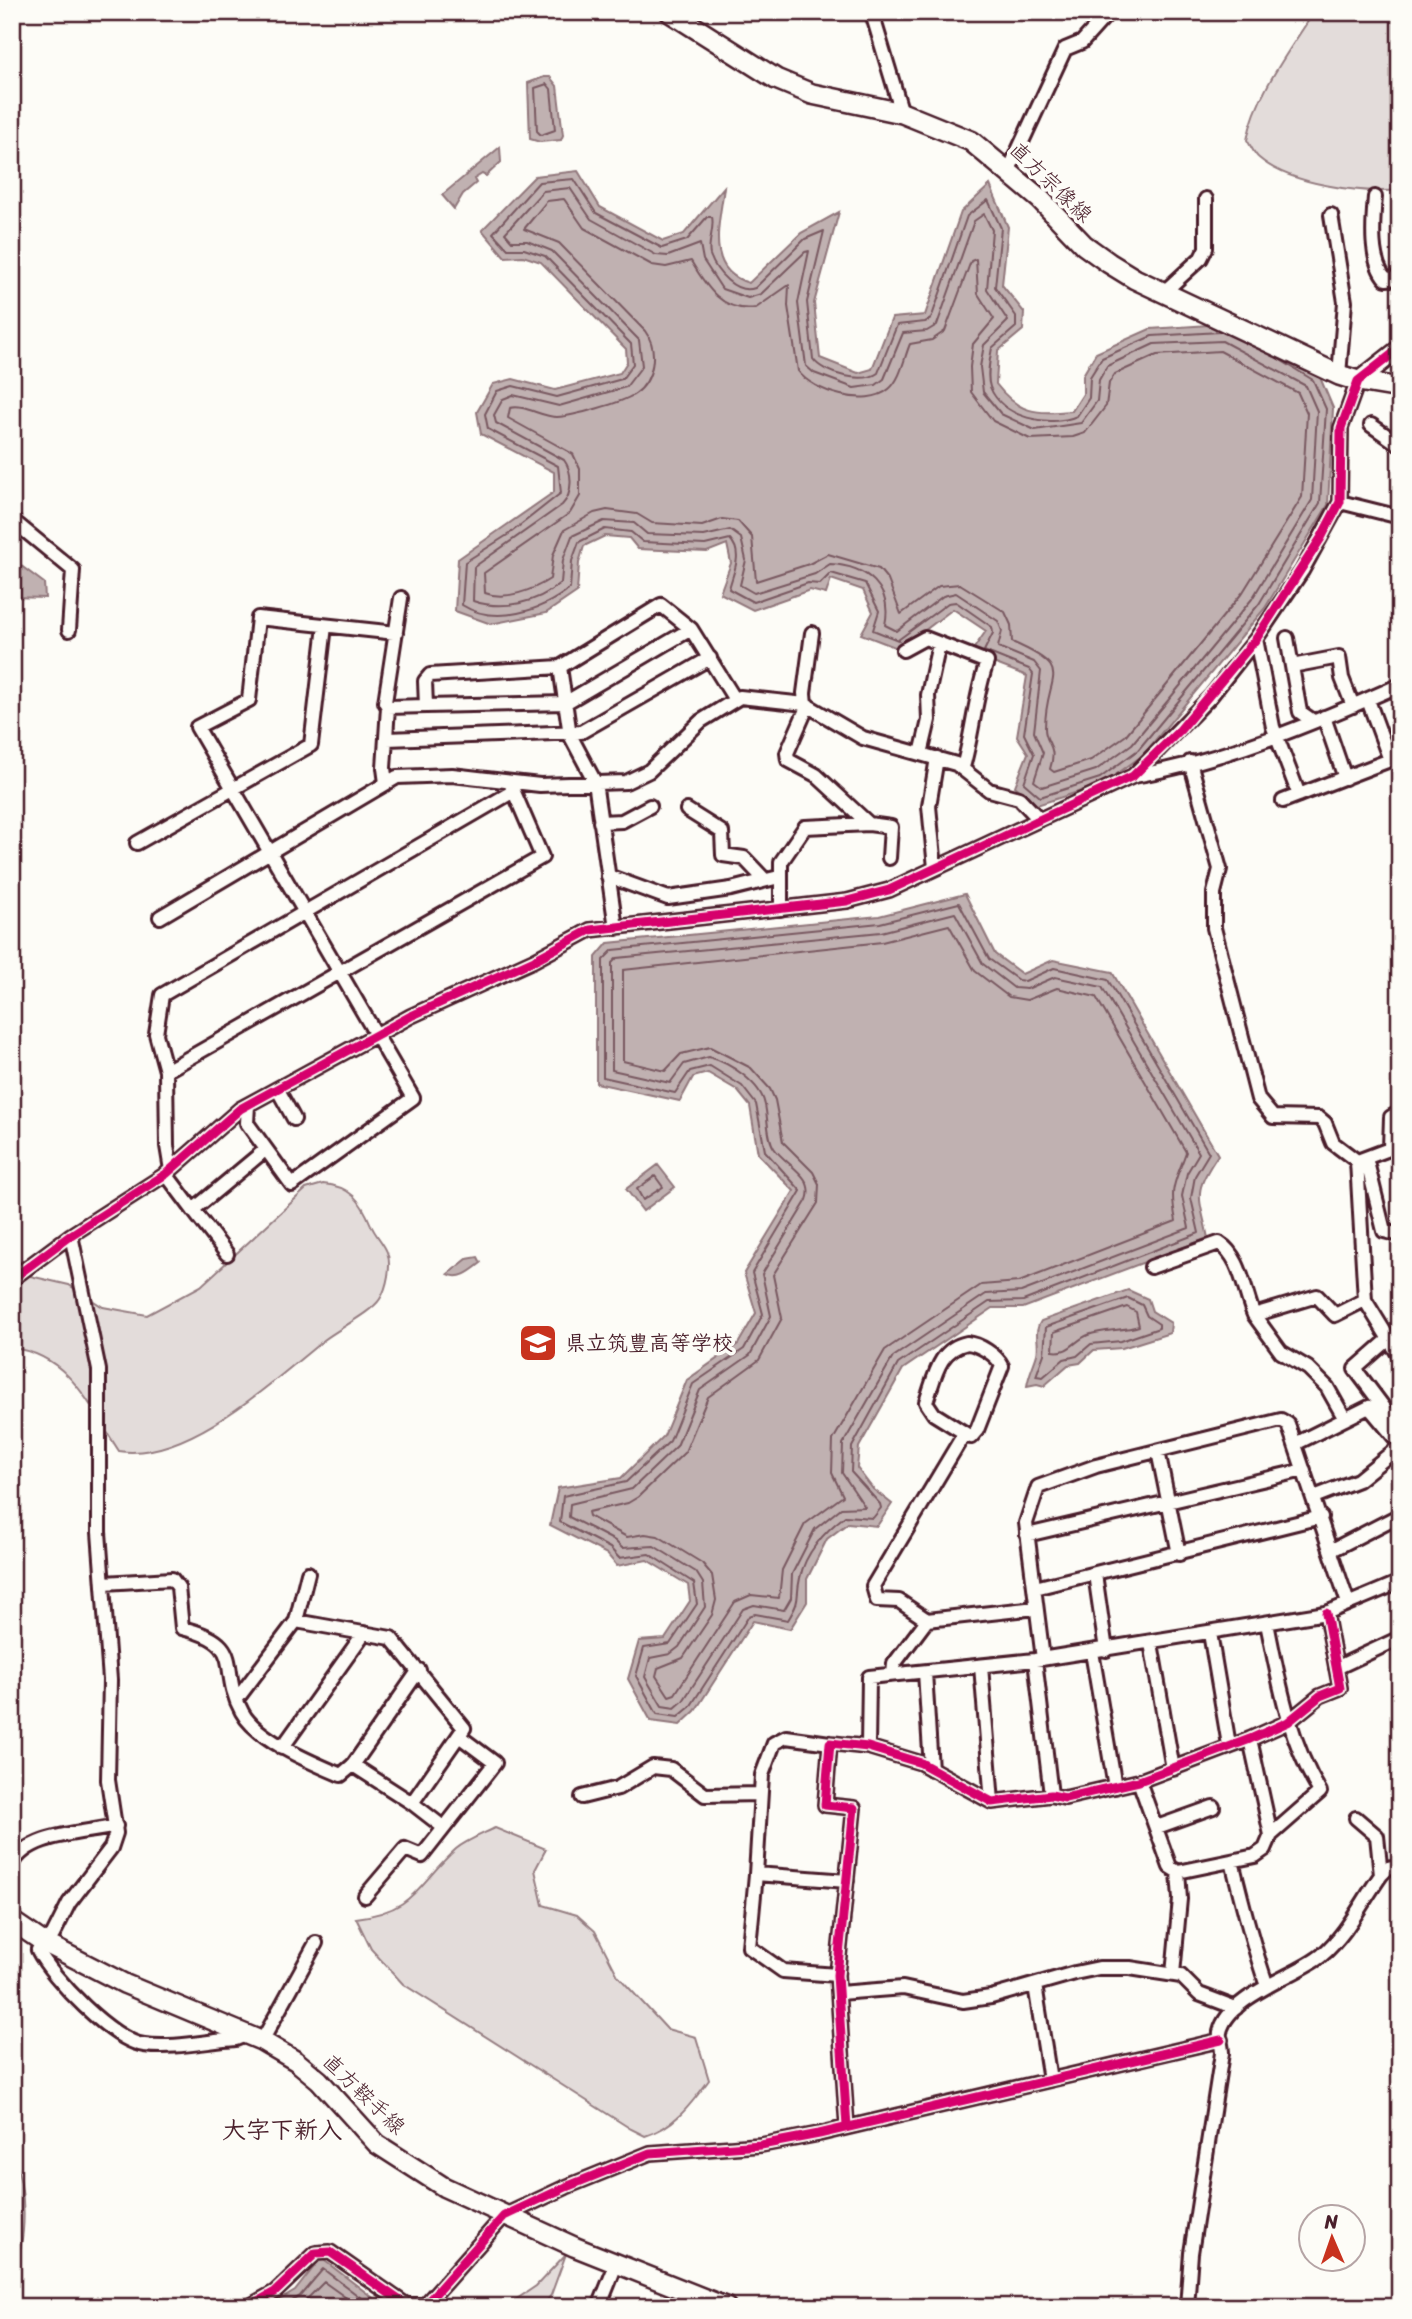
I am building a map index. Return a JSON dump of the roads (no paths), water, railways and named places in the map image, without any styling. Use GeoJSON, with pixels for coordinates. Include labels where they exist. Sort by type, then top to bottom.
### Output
{"type":"FeatureCollection","features":[{"type":"Feature","properties":{"kind":"main road","name":"直方宗像線"},"geometry":{"type":"LineString","coordinates":[[670,12],[776,79],[812,94],[902,113],[971,141],[1008,172],[1084,245],[1126,274],[1348,378],[1400,388]]}},
{"type":"Feature","properties":{"kind":"main road","name":"直方鞍手線"},"geometry":{"type":"LineString","coordinates":[[12,1921],[43,1942],[125,1984],[254,2038],[296,2061],[318,2080],[377,2144],[444,2187],[504,2216],[726,2307]]}},
{"type":"Feature","properties":{"kind":"street"},"geometry":{"type":"LineString","coordinates":[[881,12],[874,20],[902,113]]}},
{"type":"Feature","properties":{"kind":"street"},"geometry":{"type":"LineString","coordinates":[[1008,172],[1065,49],[1082,42],[1109,12]]}},
{"type":"Feature","properties":{"kind":"street"},"geometry":{"type":"LineString","coordinates":[[1375,197],[1372,226],[1380,273],[1386,279],[1400,278]]}},
{"type":"Feature","properties":{"kind":"street"},"geometry":{"type":"LineString","coordinates":[[1164,292],[1200,258],[1206,248],[1206,199]]}},
{"type":"Feature","properties":{"kind":"street"},"geometry":{"type":"LineString","coordinates":[[1133,776],[1212,696],[1256,639],[1302,570],[1340,502],[1341,428],[1348,378],[1345,302],[1331,215]]}},
{"type":"Feature","properties":{"kind":"street"},"geometry":{"type":"LineString","coordinates":[[1348,378],[1400,348]]}},
{"type":"Feature","properties":{"kind":"street"},"geometry":{"type":"LineString","coordinates":[[1371,425],[1400,445]]}},
{"type":"Feature","properties":{"kind":"street"},"geometry":{"type":"LineString","coordinates":[[1340,502],[1400,517]]}},
{"type":"Feature","properties":{"kind":"street"},"geometry":{"type":"LineString","coordinates":[[12,520],[73,570],[69,630]]}},
{"type":"Feature","properties":{"kind":"street"},"geometry":{"type":"LineString","coordinates":[[386,783],[386,702],[401,598]]}},
{"type":"Feature","properties":{"kind":"street"},"geometry":{"type":"LineString","coordinates":[[426,706],[425,681],[430,676],[560,667],[661,605],[691,629],[734,698]]}},
{"type":"Feature","properties":{"kind":"street"},"geometry":{"type":"LineString","coordinates":[[248,1105],[247,1123],[292,1185],[413,1098],[197,727],[249,700],[258,618],[396,633]]}},
{"type":"Feature","properties":{"kind":"street"},"geometry":{"type":"LineString","coordinates":[[137,844],[311,745],[325,626]]}},
{"type":"Feature","properties":{"kind":"street"},"geometry":{"type":"LineString","coordinates":[[388,707],[565,703],[691,629]]}},
{"type":"Feature","properties":{"kind":"street"},"geometry":{"type":"LineString","coordinates":[[812,634],[804,693],[806,704],[787,753],[788,760],[816,775],[869,824]]}},
{"type":"Feature","properties":{"kind":"street"},"geometry":{"type":"LineString","coordinates":[[903,650],[925,638],[987,662],[978,689],[975,720],[963,768]]}},
{"type":"Feature","properties":{"kind":"street"},"geometry":{"type":"LineString","coordinates":[[1287,638],[1300,712],[1318,719],[1345,778]]}},
{"type":"Feature","properties":{"kind":"street"},"geometry":{"type":"LineString","coordinates":[[1256,639],[1275,735],[1299,795]]}},
{"type":"Feature","properties":{"kind":"street"},"geometry":{"type":"LineString","coordinates":[[921,754],[929,720],[928,695],[939,644]]}},
{"type":"Feature","properties":{"kind":"street"},"geometry":{"type":"LineString","coordinates":[[1292,666],[1339,657],[1342,678],[1353,706]]}},
{"type":"Feature","properties":{"kind":"street"},"geometry":{"type":"LineString","coordinates":[[387,739],[570,735],[581,732],[710,658]]}},
{"type":"Feature","properties":{"kind":"street"},"geometry":{"type":"LineString","coordinates":[[560,667],[570,735],[595,782],[616,928]]}},
{"type":"Feature","properties":{"kind":"street"},"geometry":{"type":"LineString","coordinates":[[12,1279],[71,1235],[169,1172],[248,1105],[376,1034],[590,930],[847,901],[888,890],[1133,776],[1190,762],[1275,735],[1399,688]]}},
{"type":"Feature","properties":{"kind":"street"},"geometry":{"type":"LineString","coordinates":[[160,917],[397,777],[452,775],[512,786],[626,782],[649,771],[701,721],[734,698],[767,698],[806,704],[863,738],[937,758],[963,768],[989,790],[1019,798],[1039,820]]}},
{"type":"Feature","properties":{"kind":"street"},"geometry":{"type":"LineString","coordinates":[[1283,801],[1390,760],[1368,700]]}},
{"type":"Feature","properties":{"kind":"street"},"geometry":{"type":"LineString","coordinates":[[935,868],[929,814],[937,758]]}},
{"type":"Feature","properties":{"kind":"street"},"geometry":{"type":"LineString","coordinates":[[1190,762],[1220,869],[1214,892],[1214,928],[1258,1098],[1273,1117],[1319,1118],[1325,1123],[1333,1143],[1361,1159],[1384,1231],[1400,1235]]}},
{"type":"Feature","properties":{"kind":"street"},"geometry":{"type":"LineString","coordinates":[[227,1254],[193,1210],[169,1172],[166,1071],[156,1034],[162,995],[304,913],[512,786]]}},
{"type":"Feature","properties":{"kind":"street"},"geometry":{"type":"LineString","coordinates":[[166,1071],[542,857],[512,786]]}},
{"type":"Feature","properties":{"kind":"street"},"geometry":{"type":"LineString","coordinates":[[600,822],[622,821],[650,806]]}},
{"type":"Feature","properties":{"kind":"street"},"geometry":{"type":"LineString","coordinates":[[687,810],[722,832],[723,855],[744,858],[765,880]]}},
{"type":"Feature","properties":{"kind":"street"},"geometry":{"type":"LineString","coordinates":[[781,909],[781,862],[805,827],[869,824],[891,827],[889,858]]}},
{"type":"Feature","properties":{"kind":"street"},"geometry":{"type":"LineString","coordinates":[[608,876],[668,898],[779,877]]}},
{"type":"Feature","properties":{"kind":"street"},"geometry":{"type":"LineString","coordinates":[[278,1090],[294,1119]]}},
{"type":"Feature","properties":{"kind":"street"},"geometry":{"type":"LineString","coordinates":[[1361,1159],[1395,1147],[1391,1117],[1400,1112]]}},
{"type":"Feature","properties":{"kind":"street"},"geometry":{"type":"LineString","coordinates":[[193,1210],[265,1150]]}},
{"type":"Feature","properties":{"kind":"street"},"geometry":{"type":"LineString","coordinates":[[1361,1159],[1366,1300],[1400,1357]]}},
{"type":"Feature","properties":{"kind":"street"},"geometry":{"type":"LineString","coordinates":[[71,1235],[99,1370],[99,1532],[110,1680],[107,1780],[116,1826],[111,1848],[69,1903],[53,1935],[43,1942],[38,1950],[69,1992],[131,2042],[146,2045],[254,2038],[316,1943]]}},
{"type":"Feature","properties":{"kind":"street"},"geometry":{"type":"LineString","coordinates":[[1151,1267],[1219,1243],[1227,1248],[1237,1266],[1254,1315],[1281,1352],[1308,1368],[1327,1387],[1345,1419]]}},
{"type":"Feature","properties":{"kind":"street"},"geometry":{"type":"LineString","coordinates":[[1254,1315],[1317,1296],[1335,1315],[1366,1300]]}},
{"type":"Feature","properties":{"kind":"street"},"geometry":{"type":"LineString","coordinates":[[1389,1339],[1355,1369],[1400,1429]]}},
{"type":"Feature","properties":{"kind":"street"},"geometry":{"type":"LineString","coordinates":[[974,1343],[1000,1360],[1002,1366],[977,1430],[971,1437],[964,1434],[934,1415],[926,1402],[942,1356],[957,1345],[974,1343]]}},
{"type":"Feature","properties":{"kind":"street"},"geometry":{"type":"LineString","coordinates":[[1295,1444],[1369,1407],[1400,1445],[1358,1479],[1314,1497]]}},
{"type":"Feature","properties":{"kind":"street"},"geometry":{"type":"LineString","coordinates":[[1051,1795],[1035,1588],[1026,1523],[1038,1487],[1096,1466],[1281,1420],[1289,1424],[1348,1603]]}},
{"type":"Feature","properties":{"kind":"street"},"geometry":{"type":"LineString","coordinates":[[964,1434],[873,1586],[877,1600],[899,1601],[927,1619],[1036,1608]]}},
{"type":"Feature","properties":{"kind":"street"},"geometry":{"type":"LineString","coordinates":[[1158,1451],[1179,1554]]}},
{"type":"Feature","properties":{"kind":"street"},"geometry":{"type":"LineString","coordinates":[[1027,1535],[1304,1471]]}},
{"type":"Feature","properties":{"kind":"street"},"geometry":{"type":"LineString","coordinates":[[1332,1550],[1400,1515]]}},
{"type":"Feature","properties":{"kind":"street"},"geometry":{"type":"LineString","coordinates":[[1035,1588],[1321,1517]]}},
{"type":"Feature","properties":{"kind":"street"},"geometry":{"type":"LineString","coordinates":[[237,1699],[296,1621],[308,1573]]}},
{"type":"Feature","properties":{"kind":"street"},"geometry":{"type":"LineString","coordinates":[[1095,1574],[1106,1650]]}},
{"type":"Feature","properties":{"kind":"street"},"geometry":{"type":"LineString","coordinates":[[104,1583],[172,1579],[178,1587],[182,1629],[212,1636],[224,1650],[242,1714],[282,1748],[341,1776],[353,1765],[419,1670]]}},
{"type":"Feature","properties":{"kind":"street"},"geometry":{"type":"LineString","coordinates":[[868,1747],[869,1677],[1039,1660],[1326,1614],[1399,1583]]}},
{"type":"Feature","properties":{"kind":"street"},"geometry":{"type":"LineString","coordinates":[[837,1975],[783,1970],[749,1947],[760,1794],[767,1758],[774,1743],[786,1737],[868,1747],[931,1769],[992,1802],[1051,1795],[1065,1798],[1115,1787],[1173,1769],[1250,1739],[1290,1721],[1320,1696],[1340,1688],[1326,1614]]}},
{"type":"Feature","properties":{"kind":"street"},"geometry":{"type":"LineString","coordinates":[[893,1674],[894,1664],[927,1619]]}},
{"type":"Feature","properties":{"kind":"street"},"geometry":{"type":"LineString","coordinates":[[296,1621],[391,1638],[464,1728],[412,1803]]}},
{"type":"Feature","properties":{"kind":"street"},"geometry":{"type":"LineString","coordinates":[[1139,1781],[1170,1867],[1178,1872],[1255,1856],[1265,1849],[1271,1835],[1321,1792],[1306,1769],[1286,1714],[1267,1623]]}},
{"type":"Feature","properties":{"kind":"street"},"geometry":{"type":"LineString","coordinates":[[282,1748],[364,1633]]}},
{"type":"Feature","properties":{"kind":"street"},"geometry":{"type":"LineString","coordinates":[[1210,1633],[1229,1745]]}},
{"type":"Feature","properties":{"kind":"street"},"geometry":{"type":"LineString","coordinates":[[1336,1668],[1400,1638]]}},
{"type":"Feature","properties":{"kind":"street"},"geometry":{"type":"LineString","coordinates":[[1151,1643],[1173,1769]]}},
{"type":"Feature","properties":{"kind":"street"},"geometry":{"type":"LineString","coordinates":[[1092,1652],[1115,1787]]}},
{"type":"Feature","properties":{"kind":"street"},"geometry":{"type":"LineString","coordinates":[[981,1666],[992,1802]]}},
{"type":"Feature","properties":{"kind":"street"},"geometry":{"type":"LineString","coordinates":[[925,1672],[931,1769]]}},
{"type":"Feature","properties":{"kind":"street"},"geometry":{"type":"LineString","coordinates":[[365,1896],[405,1849],[422,1856],[495,1763],[459,1736]]}},
{"type":"Feature","properties":{"kind":"street"},"geometry":{"type":"LineString","coordinates":[[1250,1739],[1271,1835]]}},
{"type":"Feature","properties":{"kind":"street"},"geometry":{"type":"LineString","coordinates":[[830,1743],[825,1805],[854,1808],[837,1975],[847,2127]]}},
{"type":"Feature","properties":{"kind":"street"},"geometry":{"type":"LineString","coordinates":[[353,1765],[412,1803],[443,1827]]}},
{"type":"Feature","properties":{"kind":"street"},"geometry":{"type":"LineString","coordinates":[[582,1797],[618,1788],[642,1771],[653,1767],[671,1769],[705,1795],[760,1794]]}},
{"type":"Feature","properties":{"kind":"street"},"geometry":{"type":"LineString","coordinates":[[1157,1827],[1213,1807]]}},
{"type":"Feature","properties":{"kind":"street"},"geometry":{"type":"LineString","coordinates":[[1356,1818],[1377,1836],[1381,1875]]}},
{"type":"Feature","properties":{"kind":"street"},"geometry":{"type":"LineString","coordinates":[[12,1865],[20,1853],[40,1842],[116,1826]]}},
{"type":"Feature","properties":{"kind":"street"},"geometry":{"type":"LineString","coordinates":[[1232,1861],[1238,1898],[1245,1905],[1250,1936],[1267,1986]]}},
{"type":"Feature","properties":{"kind":"street"},"geometry":{"type":"LineString","coordinates":[[1187,2307],[1191,2253],[1222,2053],[1220,2032],[1236,2008],[1267,1986],[1319,1958],[1340,1937],[1381,1875],[1388,1868],[1400,1866]]}},
{"type":"Feature","properties":{"kind":"street"},"geometry":{"type":"LineString","coordinates":[[1173,1974],[1180,1899],[1178,1872]]}},
{"type":"Feature","properties":{"kind":"street"},"geometry":{"type":"LineString","coordinates":[[755,1874],[847,1881]]}},
{"type":"Feature","properties":{"kind":"street"},"geometry":{"type":"LineString","coordinates":[[839,1993],[903,1988],[963,2001],[1099,1968],[1158,1970],[1181,1976],[1199,1994],[1236,2008]]}},
{"type":"Feature","properties":{"kind":"street"},"geometry":{"type":"LineString","coordinates":[[1035,1985],[1050,2080]]}},
{"type":"Feature","properties":{"kind":"street"},"geometry":{"type":"LineString","coordinates":[[248,2307],[275,2292],[316,2253],[330,2252],[405,2305],[425,2305],[504,2216],[650,2153],[761,2145],[1221,2040]]}},
{"type":"Feature","properties":{"kind":"street"},"geometry":{"type":"LineString","coordinates":[[598,2307],[617,2262]]}},
{"type":"Feature","properties":{"kind":"water"},"geometry":{"type":"Polygon","coordinates":[[[550,77],[557,86],[563,135],[561,140],[540,142],[530,139],[528,83],[550,77]]]}},
{"type":"Feature","properties":{"kind":"water"},"geometry":{"type":"Polygon","coordinates":[[[500,147],[501,162],[486,176],[482,174],[474,179],[476,183],[463,194],[454,209],[442,195],[500,147]]]}},
{"type":"Feature","properties":{"kind":"water"},"geometry":{"type":"Polygon","coordinates":[[[578,171],[600,207],[663,241],[684,234],[724,187],[718,230],[720,256],[735,277],[749,283],[801,233],[839,212],[814,303],[820,358],[858,373],[872,369],[892,318],[925,315],[961,212],[990,185],[1008,227],[1002,285],[1024,312],[1023,330],[998,351],[996,384],[1004,394],[1029,410],[1072,411],[1083,394],[1083,375],[1096,353],[1150,329],[1224,324],[1319,375],[1333,408],[1328,505],[1265,608],[1143,755],[1103,784],[1037,805],[1015,786],[1028,753],[1017,736],[1027,676],[970,654],[986,631],[953,609],[900,649],[861,634],[873,612],[863,590],[831,579],[826,594],[810,590],[753,610],[720,593],[731,563],[727,544],[707,552],[638,549],[629,538],[605,536],[584,546],[579,563],[577,592],[546,613],[491,624],[455,611],[458,559],[554,492],[554,472],[481,434],[477,412],[493,384],[513,379],[555,390],[620,373],[627,362],[626,349],[541,262],[523,256],[505,257],[482,230],[535,176],[578,171]]]}},
{"type":"Feature","properties":{"kind":"water"},"geometry":{"type":"Polygon","coordinates":[[[12,559],[44,583],[45,598],[12,597],[12,559]]]}},
{"type":"Feature","properties":{"kind":"water"},"geometry":{"type":"Polygon","coordinates":[[[965,894],[995,954],[1022,974],[1053,960],[1112,972],[1218,1155],[1204,1178],[1200,1195],[1208,1238],[1023,1308],[993,1308],[903,1369],[859,1447],[857,1468],[873,1489],[892,1504],[877,1526],[848,1523],[827,1539],[807,1579],[807,1602],[790,1629],[753,1621],[695,1711],[680,1725],[651,1721],[628,1679],[639,1641],[665,1639],[690,1601],[688,1585],[647,1560],[617,1566],[607,1554],[550,1525],[558,1488],[621,1478],[664,1436],[687,1380],[738,1344],[756,1313],[744,1273],[794,1191],[758,1154],[750,1106],[737,1090],[708,1073],[693,1077],[680,1101],[596,1083],[596,957],[608,943],[879,916],[965,894]]]}},
{"type":"Feature","properties":{"kind":"water"},"geometry":{"type":"Polygon","coordinates":[[[658,1165],[675,1187],[643,1211],[626,1189],[658,1165]]]}},
{"type":"Feature","properties":{"kind":"water"},"geometry":{"type":"Polygon","coordinates":[[[478,1257],[481,1263],[466,1274],[448,1274],[467,1259],[478,1257]]]}},
{"type":"Feature","properties":{"kind":"water"},"geometry":{"type":"Polygon","coordinates":[[[1128,1290],[1148,1299],[1152,1311],[1171,1323],[1170,1333],[1122,1348],[1094,1350],[1080,1363],[1068,1365],[1044,1386],[1027,1386],[1038,1350],[1037,1329],[1041,1321],[1128,1290]]]}},
{"type":"Feature","properties":{"kind":"water"},"geometry":{"type":"Polygon","coordinates":[[[321,2258],[385,2307],[268,2307],[295,2291],[321,2258]]]}},
{"type":"Feature","properties":{"kind":"place","name":"県立筑豊高等学校"},"geometry":{"type":"Point","coordinates":[538,1343]}},
{"type":"Feature","properties":{"kind":"district","name":"大字下新入"},"geometry":{"type":"Point","coordinates":[282,2130]}}]}
